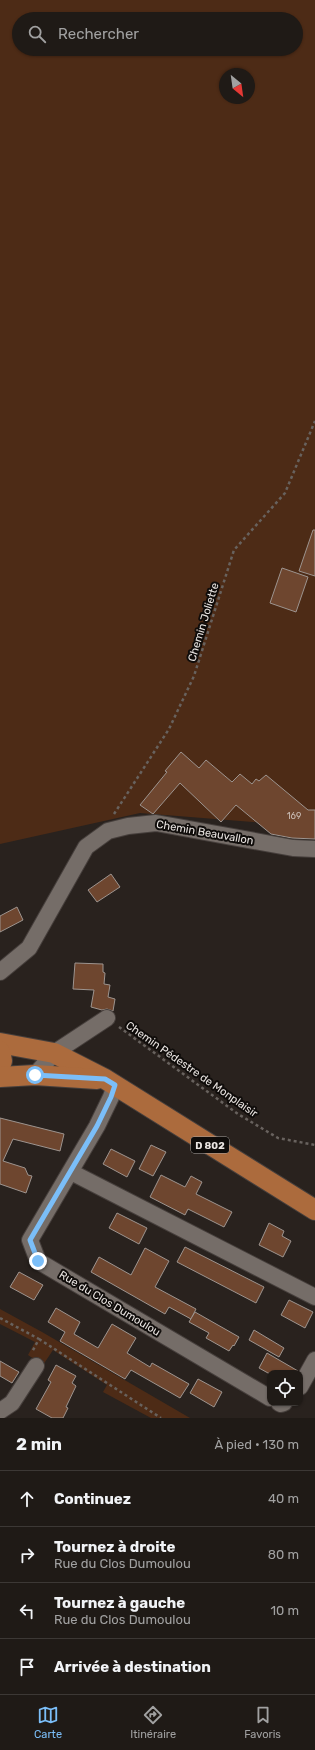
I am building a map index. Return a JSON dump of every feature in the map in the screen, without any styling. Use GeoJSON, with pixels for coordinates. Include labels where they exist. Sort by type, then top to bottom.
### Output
{"type":"FeatureCollection","features":[{"type":"Feature","properties":{"kind":"main road","name":"D 802"},"geometry":{"type":"LineString","coordinates":[[0,1043],[54,1053],[110,1082],[315,1210]]}},
{"type":"Feature","properties":{"kind":"main road"},"geometry":{"type":"LineString","coordinates":[[0,1051],[2,1061],[0,1066]]}},
{"type":"Feature","properties":{"kind":"main road","name":"D 802"},"geometry":{"type":"LineString","coordinates":[[0,1077],[35,1075],[110,1082]]}},
{"type":"Feature","properties":{"kind":"street","name":"Chemin Beauvallon"},"geometry":{"type":"LineString","coordinates":[[0,972],[29,948],[86,847],[108,831],[128,826],[156,823],[293,848],[315,849]]}},
{"type":"Feature","properties":{"kind":"street"},"geometry":{"type":"LineString","coordinates":[[35,1075],[54,1053],[107,1018]]}},
{"type":"Feature","properties":{"kind":"street","name":"Rue du Clos Dumoulou"},"geometry":{"type":"LineString","coordinates":[[110,1082],[111,1097],[97,1126],[30,1240],[38,1261],[267,1396]]}},
{"type":"Feature","properties":{"kind":"street"},"geometry":{"type":"LineString","coordinates":[[71,1172],[315,1297]]}},
{"type":"Feature","properties":{"kind":"street"},"geometry":{"type":"LineString","coordinates":[[303,1381],[315,1360]]}},
{"type":"Feature","properties":{"kind":"street"},"geometry":{"type":"LineString","coordinates":[[0,1411],[12,1404],[36,1366]]}},
{"type":"Feature","properties":{"kind":"path","name":"Chemin Joliette"},"geometry":{"type":"LineString","coordinates":[[108,831],[110,820],[169,729],[194,676],[234,550],[284,493],[315,421]]}},
{"type":"Feature","properties":{"kind":"path","name":"Chemin Pédestre de Monplaisir"},"geometry":{"type":"LineString","coordinates":[[107,1018],[238,1114],[278,1138],[315,1145]]}},
{"type":"Feature","properties":{"kind":"path"},"geometry":{"type":"LineString","coordinates":[[0,1318],[39,1339],[161,1418]]}},
{"type":"Feature","properties":{"kind":"path"},"geometry":{"type":"LineString","coordinates":[[36,1366],[31,1355],[39,1339]]}},
{"type":"Feature","properties":{"kind":"shaded area"},"geometry":{"type":"Polygon","coordinates":[[[0,0],[315,0],[315,827],[140,813],[0,844],[0,0]]]}},
{"type":"Feature","properties":{"kind":"shaded area"},"geometry":{"type":"Polygon","coordinates":[[[0,1309],[190,1418],[151,1418],[103,1392],[107,1385],[53,1350],[43,1365],[28,1355],[35,1342],[0,1324],[0,1309]]]}},
{"type":"Feature","properties":{"kind":"building"},"geometry":{"type":"Polygon","coordinates":[[[313,530],[315,530],[315,576],[299,571],[313,530]]]}},
{"type":"Feature","properties":{"kind":"building"},"geometry":{"type":"Polygon","coordinates":[[[282,568],[308,577],[296,612],[270,603],[282,568]]]}},
{"type":"Feature","properties":{"kind":"building"},"geometry":{"type":"Polygon","coordinates":[[[181,752],[199,768],[206,760],[232,782],[240,774],[252,784],[256,779],[259,781],[266,775],[308,810],[315,810],[315,839],[292,838],[271,834],[236,805],[221,822],[180,783],[153,814],[140,805],[181,752]]]}},
{"type":"Feature","properties":{"kind":"building"},"geometry":{"type":"Polygon","coordinates":[[[111,874],[120,887],[97,902],[88,890],[111,874]]]}},
{"type":"Feature","properties":{"kind":"building"},"geometry":{"type":"Polygon","coordinates":[[[17,907],[23,920],[0,932],[0,916],[17,907]]]}},
{"type":"Feature","properties":{"kind":"building"},"geometry":{"type":"Polygon","coordinates":[[[75,963],[103,964],[103,972],[105,973],[104,984],[110,985],[108,997],[115,999],[113,1011],[91,1007],[94,990],[73,989],[75,963]]]}},
{"type":"Feature","properties":{"kind":"building"},"geometry":{"type":"Polygon","coordinates":[[[0,1118],[64,1134],[60,1151],[13,1139],[3,1161],[25,1168],[28,1175],[32,1176],[26,1193],[0,1184],[0,1118]]]}},
{"type":"Feature","properties":{"kind":"building"},"geometry":{"type":"Polygon","coordinates":[[[151,1145],[166,1152],[153,1176],[139,1169],[151,1145]]]}},
{"type":"Feature","properties":{"kind":"building"},"geometry":{"type":"Polygon","coordinates":[[[111,1149],[135,1161],[127,1177],[103,1164],[111,1149]]]}},
{"type":"Feature","properties":{"kind":"building"},"geometry":{"type":"Polygon","coordinates":[[[161,1175],[185,1187],[191,1176],[202,1182],[196,1194],[232,1212],[224,1227],[188,1209],[185,1215],[150,1197],[161,1175]]]}},
{"type":"Feature","properties":{"kind":"building"},"geometry":{"type":"Polygon","coordinates":[[[117,1213],[147,1228],[139,1244],[109,1228],[117,1213]]]}},
{"type":"Feature","properties":{"kind":"building"},"geometry":{"type":"Polygon","coordinates":[[[269,1223],[284,1231],[282,1236],[291,1241],[283,1257],[259,1245],[269,1223]]]}},
{"type":"Feature","properties":{"kind":"building"},"geometry":{"type":"Polygon","coordinates":[[[185,1247],[264,1287],[256,1303],[177,1262],[185,1247]]]}},
{"type":"Feature","properties":{"kind":"building"},"geometry":{"type":"Polygon","coordinates":[[[145,1248],[169,1261],[155,1287],[196,1309],[191,1319],[169,1307],[165,1314],[91,1272],[99,1257],[131,1275],[145,1248]]]}},
{"type":"Feature","properties":{"kind":"building"},"geometry":{"type":"Polygon","coordinates":[[[19,1272],[43,1285],[34,1300],[10,1287],[19,1272]]]}},
{"type":"Feature","properties":{"kind":"building"},"geometry":{"type":"Polygon","coordinates":[[[289,1300],[313,1312],[305,1328],[281,1315],[289,1300]]]}},
{"type":"Feature","properties":{"kind":"building"},"geometry":{"type":"Polygon","coordinates":[[[56,1308],[80,1322],[74,1334],[98,1348],[112,1324],[136,1338],[127,1353],[150,1367],[152,1363],[189,1384],[180,1398],[131,1370],[125,1379],[60,1341],[65,1332],[48,1322],[56,1308]]]}},
{"type":"Feature","properties":{"kind":"building"},"geometry":{"type":"Polygon","coordinates":[[[195,1312],[239,1337],[229,1351],[206,1338],[209,1333],[189,1322],[195,1312]]]}},
{"type":"Feature","properties":{"kind":"building"},"geometry":{"type":"Polygon","coordinates":[[[254,1330],[284,1348],[279,1357],[249,1340],[254,1330]]]}},
{"type":"Feature","properties":{"kind":"building"},"geometry":{"type":"Polygon","coordinates":[[[267,1353],[296,1370],[267,1370],[267,1372],[259,1368],[267,1353]]]}},
{"type":"Feature","properties":{"kind":"building"},"geometry":{"type":"Polygon","coordinates":[[[0,1361],[19,1372],[12,1383],[0,1376],[0,1361]]]}},
{"type":"Feature","properties":{"kind":"building"},"geometry":{"type":"Polygon","coordinates":[[[56,1365],[76,1376],[72,1383],[76,1386],[66,1407],[68,1408],[63,1418],[52,1418],[36,1409],[51,1382],[48,1380],[56,1365]]]}},
{"type":"Feature","properties":{"kind":"building"},"geometry":{"type":"Polygon","coordinates":[[[198,1379],[222,1392],[214,1407],[190,1393],[198,1379]]]}},
{"type":"Feature","properties":{"kind":"route"},"geometry":{"type":"LineString","coordinates":[[35,1075],[105,1079],[115,1085],[97,1126],[30,1240],[38,1261]]}}]}
